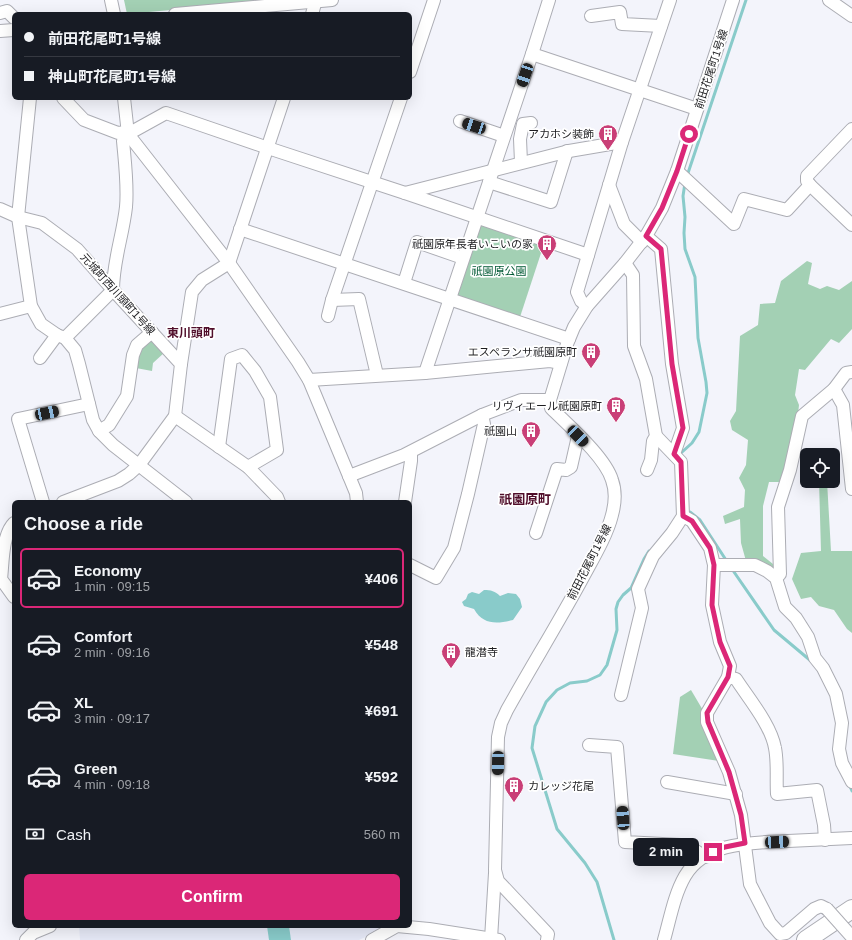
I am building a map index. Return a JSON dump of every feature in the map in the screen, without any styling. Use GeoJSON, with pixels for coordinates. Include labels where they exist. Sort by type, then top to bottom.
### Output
{"type":"FeatureCollection","features":[{"type":"Feature","properties":{"kind":"highway"},"geometry":{"type":"LineString","coordinates":[[806,940],[852,909]]}},
{"type":"Feature","properties":{"kind":"highway"},"geometry":{"type":"LineString","coordinates":[[844,940],[852,935]]}},
{"type":"Feature","properties":{"kind":"street"},"geometry":{"type":"LineString","coordinates":[[111,0],[114,12]]}},
{"type":"Feature","properties":{"kind":"street"},"geometry":{"type":"LineString","coordinates":[[197,12],[332,0]]}},
{"type":"Feature","properties":{"kind":"street"},"geometry":{"type":"LineString","coordinates":[[412,66],[434,0]]}},
{"type":"Feature","properties":{"kind":"street"},"geometry":{"type":"LineString","coordinates":[[425,373],[549,0]]}},
{"type":"Feature","properties":{"kind":"street"},"geometry":{"type":"LineString","coordinates":[[587,306],[581,301],[577,292],[622,142],[670,0]]}},
{"type":"Feature","properties":{"kind":"street","name":"前田花尾町1号線"},"geometry":{"type":"LineString","coordinates":[[547,940],[548,934],[498,881],[495,870],[498,737],[502,723],[514,697],[564,613],[587,570],[608,527],[612,516],[614,503],[614,489],[607,469],[599,457],[551,408],[550,400],[560,363],[569,339],[587,306],[644,239],[662,208],[683,177],[697,109],[734,0]]}},
{"type":"Feature","properties":{"kind":"street"},"geometry":{"type":"LineString","coordinates":[[829,0],[852,16]]}},
{"type":"Feature","properties":{"kind":"street"},"geometry":{"type":"LineString","coordinates":[[313,12],[316,1]]}},
{"type":"Feature","properties":{"kind":"street"},"geometry":{"type":"LineString","coordinates":[[0,13],[7,11],[12,16]]}},
{"type":"Feature","properties":{"kind":"street"},"geometry":{"type":"LineString","coordinates":[[591,16],[620,12],[622,24],[661,26]]}},
{"type":"Feature","properties":{"kind":"street"},"geometry":{"type":"LineString","coordinates":[[0,31],[12,30]]}},
{"type":"Feature","properties":{"kind":"street"},"geometry":{"type":"LineString","coordinates":[[532,54],[697,109]]}},
{"type":"Feature","properties":{"kind":"street"},"geometry":{"type":"LineString","coordinates":[[30,100],[18,217],[31,306],[41,324],[61,336],[75,350],[93,420],[99,432],[139,466],[183,500]]}},
{"type":"Feature","properties":{"kind":"street"},"geometry":{"type":"LineString","coordinates":[[65,100],[84,120],[118,133],[128,133],[166,113],[373,183],[405,192],[588,255]]}},
{"type":"Feature","properties":{"kind":"street"},"geometry":{"type":"LineString","coordinates":[[124,100],[128,133],[229,263],[309,380],[356,493],[357,500]]}},
{"type":"Feature","properties":{"kind":"street"},"geometry":{"type":"LineString","coordinates":[[70,500],[118,481],[129,474],[139,466],[175,416],[192,292],[202,280],[229,263],[283,100]]}},
{"type":"Feature","properties":{"kind":"street"},"geometry":{"type":"LineString","coordinates":[[328,316],[332,300],[400,100]]}},
{"type":"Feature","properties":{"kind":"street"},"geometry":{"type":"LineString","coordinates":[[460,121],[504,136]]}},
{"type":"Feature","properties":{"kind":"street"},"geometry":{"type":"LineString","coordinates":[[521,162],[520,139],[523,124],[531,123]]}},
{"type":"Feature","properties":{"kind":"street"},"geometry":{"type":"LineString","coordinates":[[852,129],[807,176],[807,181],[810,185],[852,225]]}},
{"type":"Feature","properties":{"kind":"street"},"geometry":{"type":"LineString","coordinates":[[40,358],[61,336],[113,290],[113,273],[126,206],[123,141],[128,133]]}},
{"type":"Feature","properties":{"kind":"street"},"geometry":{"type":"LineString","coordinates":[[405,192],[567,151],[622,142]]}},
{"type":"Feature","properties":{"kind":"street"},"geometry":{"type":"LineString","coordinates":[[489,182],[551,202],[567,151]]}},
{"type":"Feature","properties":{"kind":"street"},"geometry":{"type":"LineString","coordinates":[[683,177],[734,224],[744,199],[787,210],[810,185]]}},
{"type":"Feature","properties":{"kind":"street"},"geometry":{"type":"LineString","coordinates":[[609,185],[624,224],[644,239],[661,249],[672,364],[683,428],[677,457],[683,516],[672,533],[653,556],[638,589],[642,608],[622,695]]}},
{"type":"Feature","properties":{"kind":"street","name":"元城町西川頭町1号線"},"geometry":{"type":"LineString","coordinates":[[0,209],[18,217],[42,223],[77,249],[181,364]]}},
{"type":"Feature","properties":{"kind":"street"},"geometry":{"type":"LineString","coordinates":[[240,229],[569,339]]}},
{"type":"Feature","properties":{"kind":"street"},"geometry":{"type":"LineString","coordinates":[[404,283],[417,242],[463,258]]}},
{"type":"Feature","properties":{"kind":"street"},"geometry":{"type":"LineString","coordinates":[[625,263],[633,275],[634,346],[646,379],[656,436],[677,457]]}},
{"type":"Feature","properties":{"kind":"street"},"geometry":{"type":"LineString","coordinates":[[332,300],[359,299],[377,375]]}},
{"type":"Feature","properties":{"kind":"street"},"geometry":{"type":"LineString","coordinates":[[0,314],[31,306]]}},
{"type":"Feature","properties":{"kind":"street"},"geometry":{"type":"LineString","coordinates":[[99,432],[109,425],[127,396],[133,355],[137,346],[152,332]]}},
{"type":"Feature","properties":{"kind":"street"},"geometry":{"type":"LineString","coordinates":[[219,447],[231,359],[242,355],[255,370],[270,397],[277,450],[248,467]]}},
{"type":"Feature","properties":{"kind":"street"},"geometry":{"type":"LineString","coordinates":[[309,380],[425,373],[550,361],[560,363]]}},
{"type":"Feature","properties":{"kind":"street"},"geometry":{"type":"LineString","coordinates":[[776,578],[780,574],[778,507],[790,470],[802,416],[834,388],[846,373],[852,372]]}},
{"type":"Feature","properties":{"kind":"street"},"geometry":{"type":"LineString","coordinates":[[834,388],[843,405],[852,489]]}},
{"type":"Feature","properties":{"kind":"street"},"geometry":{"type":"LineString","coordinates":[[349,476],[411,452],[482,416],[521,400],[550,400]]}},
{"type":"Feature","properties":{"kind":"street"},"geometry":{"type":"LineString","coordinates":[[42,500],[18,419],[89,404]]}},
{"type":"Feature","properties":{"kind":"street"},"geometry":{"type":"LineString","coordinates":[[175,416],[248,467],[278,500]]}},
{"type":"Feature","properties":{"kind":"street"},"geometry":{"type":"LineString","coordinates":[[412,565],[436,578],[454,548],[484,424],[482,416]]}},
{"type":"Feature","properties":{"kind":"street"},"geometry":{"type":"LineString","coordinates":[[536,533],[557,470],[566,470],[571,466],[578,436]]}},
{"type":"Feature","properties":{"kind":"street"},"geometry":{"type":"LineString","coordinates":[[647,470],[651,460],[653,441],[656,436]]}},
{"type":"Feature","properties":{"kind":"street"},"geometry":{"type":"LineString","coordinates":[[405,500],[411,452]]}},
{"type":"Feature","properties":{"kind":"street"},"geometry":{"type":"LineString","coordinates":[[683,516],[692,521],[710,548],[714,565],[712,605],[720,642],[730,666],[728,677],[707,713],[707,717],[729,772],[736,794],[741,815],[750,884],[770,923],[780,934],[786,933],[814,909],[821,906],[827,909],[852,935]]}},
{"type":"Feature","properties":{"kind":"street"},"geometry":{"type":"LineString","coordinates":[[12,525],[9,528],[4,549],[1,579],[12,594]]}},
{"type":"Feature","properties":{"kind":"street"},"geometry":{"type":"LineString","coordinates":[[714,565],[755,564],[776,578],[785,607],[796,618],[808,637],[815,658],[823,668],[836,694],[842,723],[839,749],[842,763],[852,782]]}},
{"type":"Feature","properties":{"kind":"street"},"geometry":{"type":"LineString","coordinates":[[728,677],[736,679],[772,737],[775,749],[777,794],[817,790],[824,825],[825,840]]}},
{"type":"Feature","properties":{"kind":"street"},"geometry":{"type":"LineString","coordinates":[[588,745],[618,747],[625,842],[681,845],[690,847],[705,857]]}},
{"type":"Feature","properties":{"kind":"street"},"geometry":{"type":"LineString","coordinates":[[667,782],[736,794]]}},
{"type":"Feature","properties":{"kind":"street"},"geometry":{"type":"LineString","coordinates":[[664,940],[679,888],[686,875],[695,864],[710,853],[725,847],[745,843],[852,838]]}},
{"type":"Feature","properties":{"kind":"street"},"geometry":{"type":"LineString","coordinates":[[412,927],[495,939],[495,870]]}},
{"type":"Feature","properties":{"kind":"street"},"geometry":{"type":"LineString","coordinates":[[30,936],[46,928]]}},
{"type":"Feature","properties":{"kind":"street"},"geometry":{"type":"LineString","coordinates":[[372,940],[393,928]]}},
{"type":"Feature","properties":{"kind":"shaded area"},"geometry":{"type":"Polygon","coordinates":[[[79,928],[385,928],[359,940],[80,940],[79,928]]]}},
{"type":"Feature","properties":{"kind":"green space"},"geometry":{"type":"Polygon","coordinates":[[[124,0],[282,0],[149,12],[127,12],[124,0]]]}},
{"type":"Feature","properties":{"kind":"green space","name":"祇園原公園"},"geometry":{"type":"Polygon","coordinates":[[[483,224],[544,244],[520,317],[458,297],[456,292],[478,226],[483,224]]]}},
{"type":"Feature","properties":{"kind":"green space"},"geometry":{"type":"Polygon","coordinates":[[[807,261],[812,263],[808,284],[820,289],[827,286],[839,290],[852,281],[852,329],[839,343],[831,339],[805,370],[799,369],[795,395],[799,405],[798,414],[782,482],[769,482],[763,506],[763,556],[773,564],[777,572],[746,561],[741,543],[740,519],[725,524],[723,516],[744,507],[745,490],[739,478],[746,465],[748,440],[732,430],[730,421],[736,411],[740,336],[758,325],[760,304],[775,303],[781,281],[807,261]]]}},
{"type":"Feature","properties":{"kind":"green space"},"geometry":{"type":"Polygon","coordinates":[[[152,338],[165,352],[153,363],[152,371],[136,368],[139,349],[152,338]]]}},
{"type":"Feature","properties":{"kind":"green space"},"geometry":{"type":"Polygon","coordinates":[[[819,488],[827,488],[831,551],[852,551],[852,633],[847,629],[834,610],[819,606],[811,597],[801,599],[792,579],[801,553],[821,551],[819,488]]]}},
{"type":"Feature","properties":{"kind":"green space"},"geometry":{"type":"Polygon","coordinates":[[[691,690],[704,712],[719,761],[673,754],[680,697],[691,690]]]}},
{"type":"Feature","properties":{"kind":"water"},"geometry":{"type":"Polygon","coordinates":[[[484,590],[493,591],[500,596],[508,593],[516,594],[520,599],[522,607],[513,620],[501,622],[486,621],[474,609],[464,606],[462,602],[466,599],[468,594],[472,592],[479,594],[484,590]]]}},
{"type":"Feature","properties":{"kind":"water"},"geometry":{"type":"Polygon","coordinates":[[[267,928],[289,928],[291,940],[269,940],[267,928]]]}},
{"type":"Feature","properties":{"kind":"waterway"},"geometry":{"type":"LineString","coordinates":[[687,176],[746,0]]}},
{"type":"Feature","properties":{"kind":"waterway"},"geometry":{"type":"LineString","coordinates":[[679,456],[692,443],[699,432],[707,393],[698,338],[695,277],[685,249],[685,217],[683,196],[685,183]]}},
{"type":"Feature","properties":{"kind":"waterway"},"geometry":{"type":"LineString","coordinates":[[690,512],[700,520],[726,560]]}},
{"type":"Feature","properties":{"kind":"waterway"},"geometry":{"type":"LineString","coordinates":[[614,940],[597,882],[585,863],[557,829],[532,748],[535,726],[546,702],[557,690],[570,683],[587,681],[600,675],[607,665],[617,630],[616,609],[618,602],[631,588],[649,551]]}},
{"type":"Feature","properties":{"kind":"waterway"},"geometry":{"type":"LineString","coordinates":[[734,572],[774,630],[811,661]]}},
{"type":"Feature","properties":{"kind":"waterway"},"geometry":{"type":"LineString","coordinates":[[849,784],[852,791]]}},
{"type":"Feature","properties":{"kind":"place","name":"アカホシ装飾"},"geometry":{"type":"Point","coordinates":[608,151]}},
{"type":"Feature","properties":{"kind":"place","name":"祇園原年長者いこいの家"},"geometry":{"type":"Point","coordinates":[547,261]}},
{"type":"Feature","properties":{"kind":"place","name":"エスペランサ祇園原町"},"geometry":{"type":"Point","coordinates":[591,369]}},
{"type":"Feature","properties":{"kind":"place","name":"リヴィエール祇園原町"},"geometry":{"type":"Point","coordinates":[616,423]}},
{"type":"Feature","properties":{"kind":"place","name":"祇園山"},"geometry":{"type":"Point","coordinates":[531,448]}},
{"type":"Feature","properties":{"kind":"place","name":"龍潜寺"},"geometry":{"type":"Point","coordinates":[451,669]}},
{"type":"Feature","properties":{"kind":"place","name":"カレッジ花尾"},"geometry":{"type":"Point","coordinates":[514,803]}},
{"type":"Feature","properties":{"kind":"district","name":"東川頭町"},"geometry":{"type":"Point","coordinates":[191,333]}},
{"type":"Feature","properties":{"kind":"district","name":"祇園原町"},"geometry":{"type":"Point","coordinates":[525,499]}},
{"type":"Feature","properties":{"kind":"route"},"geometry":{"type":"LineString","coordinates":[[689,134],[677,171],[662,208],[646,236],[661,249],[672,364],[683,428],[674,454],[681,462],[683,516],[692,521],[710,548],[714,565],[712,605],[720,642],[730,666],[728,677],[707,713],[708,722],[729,772],[741,815],[745,843],[725,847],[713,852]]}}]}
